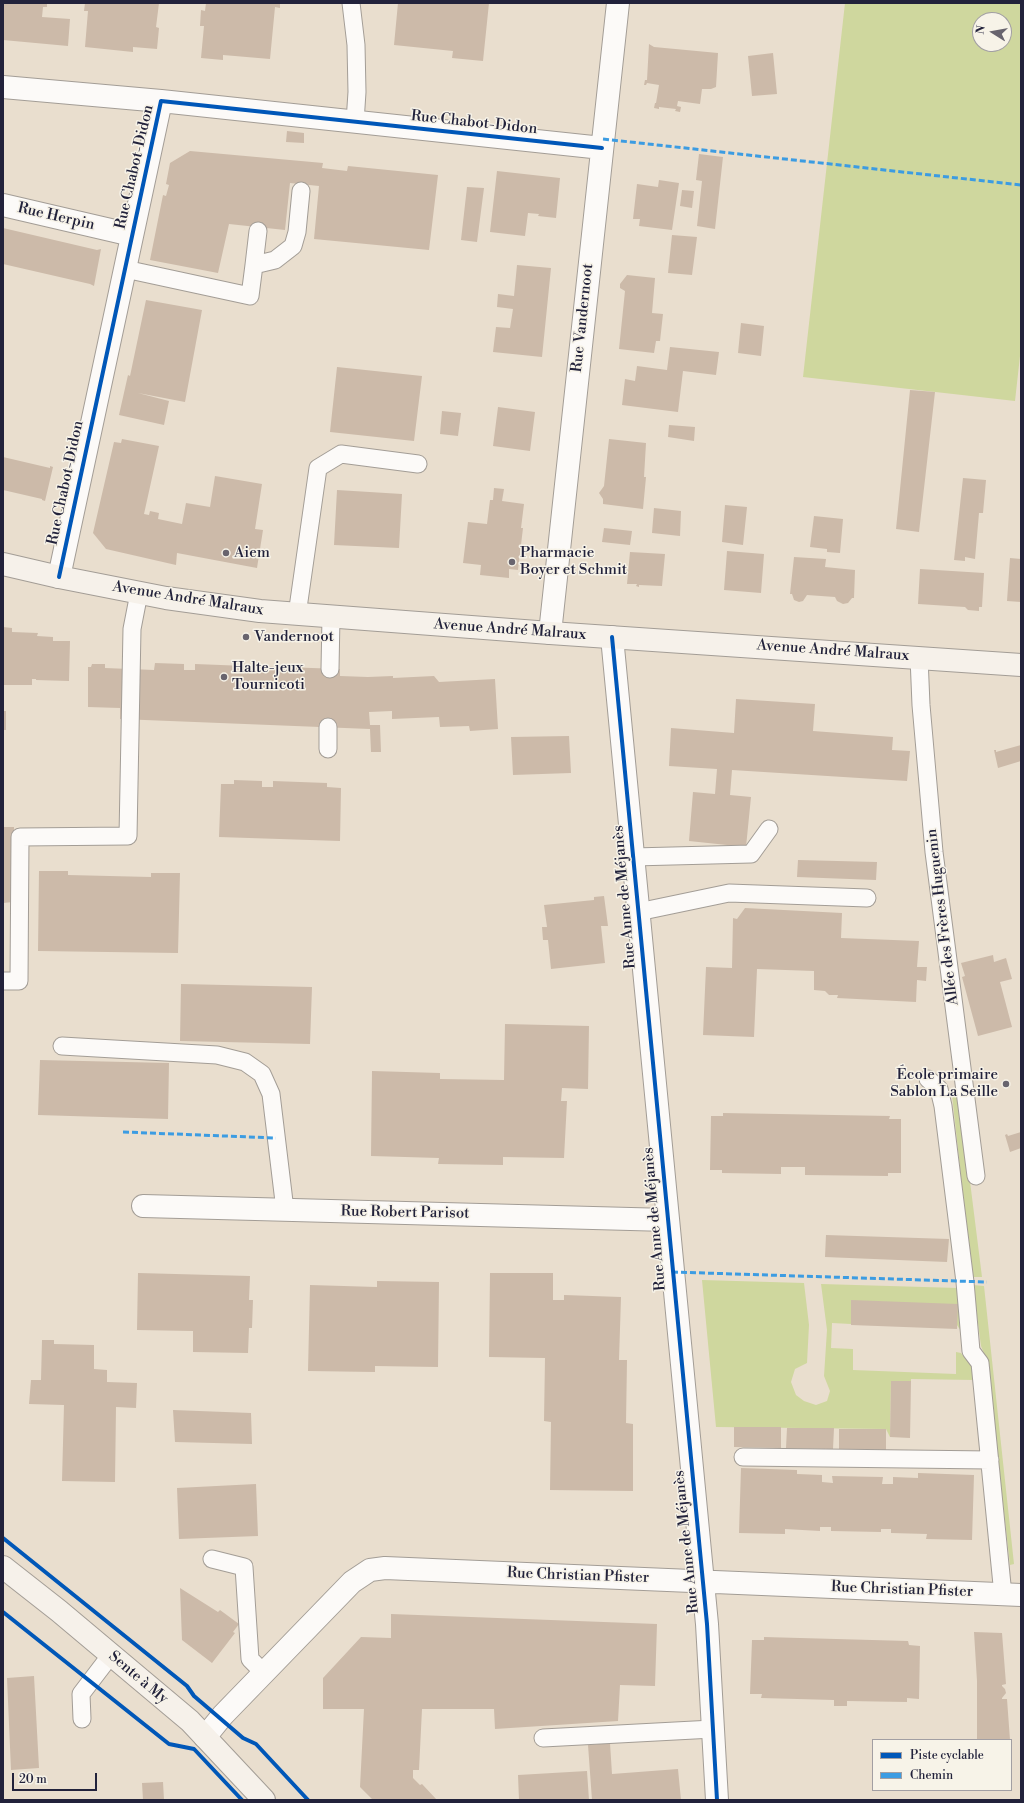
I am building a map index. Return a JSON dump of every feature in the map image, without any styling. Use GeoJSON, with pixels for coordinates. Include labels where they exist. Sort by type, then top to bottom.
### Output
{"type":"FeatureCollection","features":[{"type":"Feature","properties":{"kind":"main road","name":"Avenue André Malraux"},"geometry":{"type":"LineString","coordinates":[[3,564],[59,577],[218,607],[297,615],[1021,665]]}},
{"type":"Feature","properties":{"kind":"main road","name":"Sente à My"},"geometry":{"type":"LineString","coordinates":[[3,1567],[59,1611],[110,1656],[190,1722],[264,1800]]}},
{"type":"Feature","properties":{"kind":"street","name":"Rue Vandernoot"},"geometry":{"type":"LineString","coordinates":[[550,633],[618,3]]}},
{"type":"Feature","properties":{"kind":"street"},"geometry":{"type":"LineString","coordinates":[[3,87],[161,101]]}},
{"type":"Feature","properties":{"kind":"street","name":"Rue Chabot-Didon"},"geometry":{"type":"LineString","coordinates":[[59,577],[161,101],[602,148]]}},
{"type":"Feature","properties":{"kind":"street","name":"Rue Herpin"},"geometry":{"type":"LineString","coordinates":[[3,205],[132,235]]}},
{"type":"Feature","properties":{"kind":"street","name":"Rue Anne de Méjanès"},"geometry":{"type":"LineString","coordinates":[[612,637],[707,1624],[717,1800]]}},
{"type":"Feature","properties":{"kind":"street","name":"Rue Robert Parisot"},"geometry":{"type":"LineString","coordinates":[[143,1206],[668,1220]]}},
{"type":"Feature","properties":{"kind":"street","name":"Rue Christian Pfister"},"geometry":{"type":"LineString","coordinates":[[205,1737],[264,1673],[352,1582],[370,1570],[385,1568],[1012,1595]]}},
{"type":"Feature","properties":{"kind":"lane"},"geometry":{"type":"LineString","coordinates":[[351,3],[356,53],[357,92],[355,122]]}},
{"type":"Feature","properties":{"kind":"lane"},"geometry":{"type":"LineString","coordinates":[[254,265],[275,260],[293,246],[297,232],[301,192]]}},
{"type":"Feature","properties":{"kind":"lane"},"geometry":{"type":"LineString","coordinates":[[125,269],[250,296],[258,231]]}},
{"type":"Feature","properties":{"kind":"lane"},"geometry":{"type":"LineString","coordinates":[[297,615],[318,468],[341,454],[418,464]]}},
{"type":"Feature","properties":{"kind":"lane"},"geometry":{"type":"LineString","coordinates":[[3,981],[19,981],[20,837],[128,836],[132,629],[139,593]]}},
{"type":"Feature","properties":{"kind":"lane"},"geometry":{"type":"LineString","coordinates":[[330,669],[331,617]]}},
{"type":"Feature","properties":{"kind":"lane","name":"Allée des Frères Huguenin"},"geometry":{"type":"LineString","coordinates":[[919,657],[921,705],[934,852],[976,1176]]}},
{"type":"Feature","properties":{"kind":"lane"},"geometry":{"type":"LineString","coordinates":[[328,727],[328,749]]}},
{"type":"Feature","properties":{"kind":"lane"},"geometry":{"type":"LineString","coordinates":[[633,857],[751,854],[770,829]]}},
{"type":"Feature","properties":{"kind":"lane"},"geometry":{"type":"LineString","coordinates":[[638,912],[729,893],[867,898]]}},
{"type":"Feature","properties":{"kind":"lane"},"geometry":{"type":"LineString","coordinates":[[62,1046],[217,1055],[245,1062],[262,1074],[271,1094],[285,1210]]}},
{"type":"Feature","properties":{"kind":"lane"},"geometry":{"type":"LineString","coordinates":[[928,1079],[938,1088],[943,1106],[965,1282],[971,1352],[980,1363],[990,1460],[1012,1595]]}},
{"type":"Feature","properties":{"kind":"lane"},"geometry":{"type":"LineString","coordinates":[[743,1457],[990,1460]]}},
{"type":"Feature","properties":{"kind":"lane"},"geometry":{"type":"LineString","coordinates":[[212,1559],[244,1567],[250,1659],[264,1673]]}},
{"type":"Feature","properties":{"kind":"lane"},"geometry":{"type":"LineString","coordinates":[[82,1719],[81,1694],[110,1656]]}},
{"type":"Feature","properties":{"kind":"lane"},"geometry":{"type":"LineString","coordinates":[[544,1738],[713,1729]]}},
{"type":"Feature","properties":{"kind":"green space"},"geometry":{"type":"Polygon","coordinates":[[[845,3],[1021,3],[1021,347],[1015,401],[803,377],[845,3]]]}},
{"type":"Feature","properties":{"kind":"green space"},"geometry":{"type":"Polygon","coordinates":[[[959,1094],[982,1277],[972,1277],[952,1095],[959,1094]]]}},
{"type":"Feature","properties":{"kind":"green space"},"geometry":{"type":"Polygon","coordinates":[[[702,1280],[804,1283],[809,1325],[807,1363],[795,1369],[791,1382],[796,1395],[804,1401],[816,1405],[827,1401],[830,1391],[824,1376],[827,1330],[821,1284],[958,1288],[964,1336],[957,1325],[851,1300],[851,1324],[832,1323],[831,1348],[853,1349],[853,1370],[956,1374],[956,1352],[961,1353],[971,1365],[974,1380],[911,1379],[911,1381],[891,1381],[890,1437],[886,1429],[716,1427],[702,1280]]]}},
{"type":"Feature","properties":{"kind":"green space"},"geometry":{"type":"Polygon","coordinates":[[[973,1285],[984,1286],[1014,1564],[1010,1565],[987,1361],[981,1346],[973,1285]]]}},
{"type":"Feature","properties":{"kind":"building"},"geometry":{"type":"Polygon","coordinates":[[[3,3],[47,3],[47,7],[43,7],[42,17],[70,19],[68,46],[3,40],[3,3]]]}},
{"type":"Feature","properties":{"kind":"building"},"geometry":{"type":"Polygon","coordinates":[[[85,3],[159,3],[156,27],[159,28],[157,49],[133,47],[133,52],[85,47],[88,11],[84,11],[85,3]]]}},
{"type":"Feature","properties":{"kind":"building"},"geometry":{"type":"Polygon","coordinates":[[[206,3],[280,3],[280,8],[275,7],[270,59],[223,55],[223,60],[201,58],[204,26],[200,26],[201,10],[205,11],[206,3]]]}},
{"type":"Feature","properties":{"kind":"building"},"geometry":{"type":"Polygon","coordinates":[[[398,3],[489,3],[483,61],[452,58],[453,51],[394,45],[398,3]]]}},
{"type":"Feature","properties":{"kind":"building"},"geometry":{"type":"Polygon","coordinates":[[[649,44],[654,47],[718,53],[716,87],[711,89],[702,89],[700,104],[678,101],[677,106],[681,107],[680,112],[675,111],[676,109],[659,107],[659,109],[654,108],[659,85],[647,83],[644,85],[645,80],[647,80],[649,44]]]}},
{"type":"Feature","properties":{"kind":"building"},"geometry":{"type":"Polygon","coordinates":[[[773,53],[777,94],[752,96],[748,56],[773,53]]]}},
{"type":"Feature","properties":{"kind":"building"},"geometry":{"type":"Polygon","coordinates":[[[287,131],[304,133],[304,143],[286,142],[287,131]]]}},
{"type":"Feature","properties":{"kind":"building"},"geometry":{"type":"Polygon","coordinates":[[[190,151],[323,163],[322,168],[347,171],[348,166],[438,175],[429,250],[314,239],[319,186],[290,183],[285,230],[229,224],[218,273],[150,260],[163,195],[166,196],[169,185],[166,184],[170,163],[190,151]]]}},
{"type":"Feature","properties":{"kind":"building"},"geometry":{"type":"Polygon","coordinates":[[[699,154],[723,157],[715,229],[697,226],[702,181],[696,180],[699,154]]]}},
{"type":"Feature","properties":{"kind":"building"},"geometry":{"type":"Polygon","coordinates":[[[497,171],[560,178],[556,218],[528,213],[525,236],[490,232],[497,171]]]}},
{"type":"Feature","properties":{"kind":"building"},"geometry":{"type":"Polygon","coordinates":[[[659,180],[679,183],[672,230],[639,226],[640,219],[633,219],[637,184],[658,187],[659,180]]]}},
{"type":"Feature","properties":{"kind":"building"},"geometry":{"type":"Polygon","coordinates":[[[467,187],[484,188],[477,242],[461,240],[467,187]]]}},
{"type":"Feature","properties":{"kind":"building"},"geometry":{"type":"Polygon","coordinates":[[[682,190],[694,191],[692,208],[680,206],[682,190]]]}},
{"type":"Feature","properties":{"kind":"building"},"geometry":{"type":"Polygon","coordinates":[[[3,228],[97,250],[101,249],[94,286],[3,264],[3,228]]]}},
{"type":"Feature","properties":{"kind":"building"},"geometry":{"type":"Polygon","coordinates":[[[672,235],[697,237],[692,275],[668,273],[672,235]]]}},
{"type":"Feature","properties":{"kind":"building"},"geometry":{"type":"Polygon","coordinates":[[[517,265],[551,268],[542,357],[493,352],[496,327],[510,328],[513,309],[497,307],[498,294],[514,296],[517,265]]]}},
{"type":"Feature","properties":{"kind":"building"},"geometry":{"type":"Polygon","coordinates":[[[627,275],[655,278],[652,313],[663,314],[660,341],[656,341],[654,353],[619,349],[625,291],[620,288],[620,284],[627,275]]]}},
{"type":"Feature","properties":{"kind":"building"},"geometry":{"type":"Polygon","coordinates":[[[146,300],[202,310],[185,402],[138,393],[169,401],[164,425],[119,415],[128,375],[130,376],[146,300]]]}},
{"type":"Feature","properties":{"kind":"building"},"geometry":{"type":"Polygon","coordinates":[[[741,323],[764,326],[761,356],[738,353],[741,323]]]}},
{"type":"Feature","properties":{"kind":"building"},"geometry":{"type":"Polygon","coordinates":[[[670,347],[719,352],[716,375],[683,371],[678,412],[622,405],[625,379],[635,381],[637,366],[667,370],[670,347]]]}},
{"type":"Feature","properties":{"kind":"building"},"geometry":{"type":"Polygon","coordinates":[[[337,367],[422,376],[414,441],[330,432],[337,367]]]}},
{"type":"Feature","properties":{"kind":"building"},"geometry":{"type":"Polygon","coordinates":[[[910,390],[935,392],[919,532],[896,529],[910,390]]]}},
{"type":"Feature","properties":{"kind":"building"},"geometry":{"type":"Polygon","coordinates":[[[498,407],[535,412],[530,451],[493,446],[498,407]]]}},
{"type":"Feature","properties":{"kind":"building"},"geometry":{"type":"Polygon","coordinates":[[[442,411],[461,413],[458,436],[440,434],[442,411]]]}},
{"type":"Feature","properties":{"kind":"building"},"geometry":{"type":"Polygon","coordinates":[[[669,425],[695,427],[694,441],[668,437],[669,425]]]}},
{"type":"Feature","properties":{"kind":"building"},"geometry":{"type":"Polygon","coordinates":[[[122,439],[159,446],[144,514],[149,515],[150,511],[159,513],[158,519],[182,524],[186,503],[210,507],[215,476],[262,484],[255,529],[263,530],[257,568],[177,553],[176,565],[106,549],[93,533],[114,442],[121,443],[122,439]]]}},
{"type":"Feature","properties":{"kind":"building"},"geometry":{"type":"Polygon","coordinates":[[[609,439],[646,443],[644,477],[646,477],[643,509],[603,504],[603,499],[599,493],[604,486],[609,439]]]}},
{"type":"Feature","properties":{"kind":"building"},"geometry":{"type":"Polygon","coordinates":[[[3,457],[50,468],[50,466],[53,467],[45,501],[3,490],[3,457]]]}},
{"type":"Feature","properties":{"kind":"building"},"geometry":{"type":"Polygon","coordinates":[[[963,478],[986,480],[983,513],[979,513],[975,559],[965,557],[965,561],[954,560],[963,478]]]}},
{"type":"Feature","properties":{"kind":"building"},"geometry":{"type":"Polygon","coordinates":[[[494,488],[504,489],[502,501],[524,504],[518,570],[509,569],[509,578],[480,575],[481,565],[463,563],[468,522],[487,524],[490,500],[493,500],[494,488]]]}},
{"type":"Feature","properties":{"kind":"building"},"geometry":{"type":"Polygon","coordinates":[[[337,490],[402,494],[399,548],[334,545],[337,490]]]}},
{"type":"Feature","properties":{"kind":"building"},"geometry":{"type":"Polygon","coordinates":[[[725,505],[747,507],[743,545],[722,542],[725,505]]]}},
{"type":"Feature","properties":{"kind":"building"},"geometry":{"type":"Polygon","coordinates":[[[654,508],[681,511],[680,536],[652,533],[654,508]]]}},
{"type":"Feature","properties":{"kind":"building"},"geometry":{"type":"Polygon","coordinates":[[[814,516],[843,519],[840,553],[827,552],[827,549],[810,547],[814,516]]]}},
{"type":"Feature","properties":{"kind":"building"},"geometry":{"type":"Polygon","coordinates":[[[604,528],[632,531],[630,545],[602,542],[604,528]]]}},
{"type":"Feature","properties":{"kind":"building"},"geometry":{"type":"Polygon","coordinates":[[[727,551],[764,554],[761,593],[724,590],[727,551]]]}},
{"type":"Feature","properties":{"kind":"building"},"geometry":{"type":"Polygon","coordinates":[[[630,552],[665,554],[662,586],[639,585],[639,587],[636,586],[637,584],[627,584],[630,552]]]}},
{"type":"Feature","properties":{"kind":"building"},"geometry":{"type":"Polygon","coordinates":[[[794,557],[826,559],[825,567],[855,570],[854,598],[852,598],[848,603],[843,604],[837,601],[835,597],[807,595],[803,601],[799,602],[794,600],[792,594],[790,594],[794,557]]]}},
{"type":"Feature","properties":{"kind":"building"},"geometry":{"type":"Polygon","coordinates":[[[1010,558],[1021,559],[1021,602],[1007,601],[1010,558]]]}},
{"type":"Feature","properties":{"kind":"building"},"geometry":{"type":"Polygon","coordinates":[[[920,569],[984,573],[982,607],[979,607],[979,611],[968,610],[965,607],[918,604],[920,569]]]}},
{"type":"Feature","properties":{"kind":"building"},"geometry":{"type":"Polygon","coordinates":[[[3,627],[12,628],[12,632],[38,633],[37,636],[53,637],[53,641],[70,641],[69,681],[32,679],[32,685],[3,685],[3,627]]]}},
{"type":"Feature","properties":{"kind":"building"},"geometry":{"type":"Polygon","coordinates":[[[155,663],[184,664],[184,670],[195,670],[195,664],[246,666],[246,671],[256,672],[256,666],[340,669],[340,676],[393,676],[393,678],[434,676],[439,682],[495,679],[498,729],[470,731],[469,726],[440,727],[439,717],[392,719],[392,711],[369,712],[370,725],[380,725],[381,752],[371,752],[370,729],[120,719],[120,708],[88,707],[88,667],[91,667],[92,664],[105,664],[105,668],[154,670],[155,663]]]}},
{"type":"Feature","properties":{"kind":"building"},"geometry":{"type":"Polygon","coordinates":[[[736,699],[815,704],[813,731],[893,737],[892,750],[910,751],[907,781],[732,770],[730,795],[751,797],[746,847],[689,841],[693,792],[715,794],[717,769],[669,766],[671,728],[734,733],[736,699]]]}},
{"type":"Feature","properties":{"kind":"building"},"geometry":{"type":"Polygon","coordinates":[[[3,711],[6,711],[6,730],[3,730],[3,711]]]}},
{"type":"Feature","properties":{"kind":"building"},"geometry":{"type":"Polygon","coordinates":[[[569,736],[571,773],[513,775],[511,737],[569,736]]]}},
{"type":"Feature","properties":{"kind":"building"},"geometry":{"type":"Polygon","coordinates":[[[1021,745],[1021,761],[998,768],[994,750],[996,750],[996,752],[1021,745]]]}},
{"type":"Feature","properties":{"kind":"building"},"geometry":{"type":"Polygon","coordinates":[[[234,780],[262,781],[262,787],[273,787],[273,781],[327,783],[327,787],[341,788],[340,841],[219,837],[221,784],[234,784],[234,780]]]}},
{"type":"Feature","properties":{"kind":"building"},"geometry":{"type":"Polygon","coordinates":[[[3,827],[14,827],[13,902],[3,903],[3,827]]]}},
{"type":"Feature","properties":{"kind":"building"},"geometry":{"type":"Polygon","coordinates":[[[798,860],[877,862],[876,880],[797,877],[798,860]]]}},
{"type":"Feature","properties":{"kind":"building"},"geometry":{"type":"Polygon","coordinates":[[[39,871],[68,871],[68,875],[151,877],[151,873],[180,873],[178,953],[38,951],[39,871]]]}},
{"type":"Feature","properties":{"kind":"building"},"geometry":{"type":"Polygon","coordinates":[[[604,896],[608,926],[601,926],[605,963],[551,969],[548,940],[543,940],[542,927],[547,927],[544,905],[594,900],[594,897],[604,896]]]}},
{"type":"Feature","properties":{"kind":"building"},"geometry":{"type":"Polygon","coordinates":[[[745,908],[842,913],[841,938],[919,941],[917,967],[927,967],[926,981],[917,980],[916,1002],[837,998],[838,995],[829,995],[825,991],[814,990],[814,971],[757,969],[754,1037],[703,1035],[706,967],[732,968],[733,918],[737,919],[745,908]]]}},
{"type":"Feature","properties":{"kind":"building"},"geometry":{"type":"Polygon","coordinates":[[[993,955],[994,962],[1006,958],[1012,979],[1000,982],[1012,1027],[978,1036],[962,977],[965,976],[961,963],[993,955]]]}},
{"type":"Feature","properties":{"kind":"building"},"geometry":{"type":"Polygon","coordinates":[[[181,984],[312,987],[310,1044],[180,1041],[181,984]]]}},
{"type":"Feature","properties":{"kind":"building"},"geometry":{"type":"Polygon","coordinates":[[[505,1024],[589,1026],[588,1089],[562,1088],[561,1101],[567,1101],[564,1158],[503,1157],[503,1165],[438,1164],[439,1158],[371,1156],[372,1071],[440,1073],[440,1079],[504,1080],[505,1024]]]}},
{"type":"Feature","properties":{"kind":"building"},"geometry":{"type":"Polygon","coordinates":[[[40,1060],[169,1063],[168,1119],[38,1115],[40,1060]]]}},
{"type":"Feature","properties":{"kind":"building"},"geometry":{"type":"Polygon","coordinates":[[[723,1113],[890,1116],[889,1119],[901,1119],[901,1173],[888,1173],[888,1176],[805,1175],[805,1167],[781,1167],[781,1174],[722,1173],[722,1170],[710,1170],[711,1116],[723,1116],[723,1113]]]}},
{"type":"Feature","properties":{"kind":"building"},"geometry":{"type":"Polygon","coordinates":[[[1021,1132],[1021,1148],[1010,1152],[1005,1135],[1007,1134],[1008,1136],[1021,1132]]]}},
{"type":"Feature","properties":{"kind":"building"},"geometry":{"type":"Polygon","coordinates":[[[826,1235],[949,1239],[947,1262],[825,1257],[826,1235]]]}},
{"type":"Feature","properties":{"kind":"building"},"geometry":{"type":"Polygon","coordinates":[[[138,1273],[250,1276],[249,1300],[253,1300],[252,1328],[249,1328],[248,1353],[193,1352],[193,1331],[137,1330],[138,1273]]]}},
{"type":"Feature","properties":{"kind":"building"},"geometry":{"type":"Polygon","coordinates":[[[490,1273],[553,1273],[553,1300],[564,1300],[564,1295],[621,1297],[619,1360],[627,1360],[626,1423],[633,1424],[633,1491],[550,1490],[551,1422],[544,1421],[545,1358],[489,1357],[490,1273]]]}},
{"type":"Feature","properties":{"kind":"building"},"geometry":{"type":"Polygon","coordinates":[[[377,1281],[439,1282],[438,1367],[375,1366],[375,1372],[308,1371],[310,1285],[377,1287],[377,1281]]]}},
{"type":"Feature","properties":{"kind":"building"},"geometry":{"type":"Polygon","coordinates":[[[851,1300],[958,1304],[957,1329],[851,1325],[851,1300]]]}},
{"type":"Feature","properties":{"kind":"building"},"geometry":{"type":"Polygon","coordinates":[[[42,1340],[54,1340],[54,1344],[94,1345],[94,1369],[107,1370],[107,1382],[137,1383],[136,1408],[116,1407],[115,1482],[62,1481],[64,1405],[29,1404],[31,1380],[41,1380],[42,1340]]]}},
{"type":"Feature","properties":{"kind":"building"},"geometry":{"type":"Polygon","coordinates":[[[891,1381],[911,1381],[910,1438],[890,1437],[891,1381]]]}},
{"type":"Feature","properties":{"kind":"building"},"geometry":{"type":"Polygon","coordinates":[[[173,1410],[251,1413],[252,1444],[175,1442],[173,1410]]]}},
{"type":"Feature","properties":{"kind":"building"},"geometry":{"type":"Polygon","coordinates":[[[734,1427],[781,1427],[781,1448],[734,1447],[734,1427]]]}},
{"type":"Feature","properties":{"kind":"building"},"geometry":{"type":"Polygon","coordinates":[[[787,1428],[834,1428],[833,1449],[786,1448],[787,1428]]]}},
{"type":"Feature","properties":{"kind":"building"},"geometry":{"type":"Polygon","coordinates":[[[839,1429],[886,1429],[886,1450],[839,1449],[839,1429]]]}},
{"type":"Feature","properties":{"kind":"building"},"geometry":{"type":"Polygon","coordinates":[[[741,1468],[797,1470],[797,1474],[822,1475],[822,1482],[833,1483],[832,1476],[883,1477],[882,1484],[893,1484],[893,1477],[918,1478],[918,1473],[974,1475],[972,1540],[926,1539],[927,1534],[891,1533],[891,1529],[881,1529],[881,1532],[831,1531],[831,1527],[820,1527],[820,1531],[785,1529],[785,1534],[739,1533],[741,1468]]]}},
{"type":"Feature","properties":{"kind":"building"},"geometry":{"type":"Polygon","coordinates":[[[256,1484],[258,1536],[179,1539],[177,1488],[256,1484]]]}},
{"type":"Feature","properties":{"kind":"building"},"geometry":{"type":"Polygon","coordinates":[[[180,1588],[218,1612],[220,1610],[239,1624],[233,1632],[235,1633],[212,1663],[182,1640],[180,1588]]]}},
{"type":"Feature","properties":{"kind":"building"},"geometry":{"type":"Polygon","coordinates":[[[391,1614],[657,1624],[655,1686],[620,1685],[618,1721],[495,1729],[494,1709],[422,1709],[419,1770],[413,1770],[413,1778],[420,1785],[422,1784],[437,1800],[373,1800],[360,1787],[364,1709],[323,1709],[323,1678],[361,1637],[391,1638],[391,1614]]]}},
{"type":"Feature","properties":{"kind":"building"},"geometry":{"type":"Polygon","coordinates":[[[974,1632],[1002,1633],[1006,1684],[1002,1686],[1006,1693],[1002,1699],[1007,1699],[1010,1739],[977,1739],[977,1681],[974,1632]]]}},
{"type":"Feature","properties":{"kind":"building"},"geometry":{"type":"Polygon","coordinates":[[[764,1637],[908,1641],[909,1645],[920,1646],[919,1699],[907,1698],[907,1702],[847,1701],[847,1706],[834,1706],[834,1700],[761,1698],[762,1694],[750,1694],[752,1640],[764,1640],[764,1637]]]}},
{"type":"Feature","properties":{"kind":"building"},"geometry":{"type":"Polygon","coordinates":[[[34,1676],[39,1768],[11,1770],[7,1678],[34,1676]]]}},
{"type":"Feature","properties":{"kind":"building"},"geometry":{"type":"Polygon","coordinates":[[[610,1743],[612,1774],[678,1769],[681,1800],[592,1800],[588,1745],[610,1743]]]}},
{"type":"Feature","properties":{"kind":"building"},"geometry":{"type":"Polygon","coordinates":[[[587,1771],[589,1800],[519,1800],[518,1775],[587,1771]]]}},
{"type":"Feature","properties":{"kind":"building"},"geometry":{"type":"Polygon","coordinates":[[[163,1782],[164,1800],[143,1800],[142,1783],[163,1782]]]}},
{"type":"Feature","properties":{"kind":"marked path"},"geometry":{"type":"LineString","coordinates":[[603,139],[1021,185]]}},
{"type":"Feature","properties":{"kind":"marked path"},"geometry":{"type":"LineString","coordinates":[[123,1132],[276,1138]]}},
{"type":"Feature","properties":{"kind":"marked path"},"geometry":{"type":"LineString","coordinates":[[672,1272],[987,1282]]}},
{"type":"Feature","properties":{"kind":"cycle path"},"geometry":{"type":"LineString","coordinates":[[59,577],[161,101],[602,148]]}},
{"type":"Feature","properties":{"kind":"cycle path"},"geometry":{"type":"LineString","coordinates":[[612,637],[707,1624],[717,1800]]}},
{"type":"Feature","properties":{"kind":"cycle path"},"geometry":{"type":"LineString","coordinates":[[3,1538],[187,1686],[194,1696],[243,1738],[256,1744],[308,1800]]}},
{"type":"Feature","properties":{"kind":"cycle path"},"geometry":{"type":"LineString","coordinates":[[3,1612],[169,1744],[194,1749],[242,1800]]}},
{"type":"Feature","properties":{"kind":"place","name":"Aiem"},"geometry":{"type":"Point","coordinates":[226,553]}},
{"type":"Feature","properties":{"kind":"place","name":"Pharmacie Boyer et Schmit"},"geometry":{"type":"Point","coordinates":[512,562]}},
{"type":"Feature","properties":{"kind":"place","name":"Vandernoot"},"geometry":{"type":"Point","coordinates":[246,637]}},
{"type":"Feature","properties":{"kind":"place","name":"Halte-jeux Tournicoti"},"geometry":{"type":"Point","coordinates":[224,677]}},
{"type":"Feature","properties":{"kind":"place","name":"École primaire Sablon La Seille"},"geometry":{"type":"Point","coordinates":[1006,1084]}}]}
